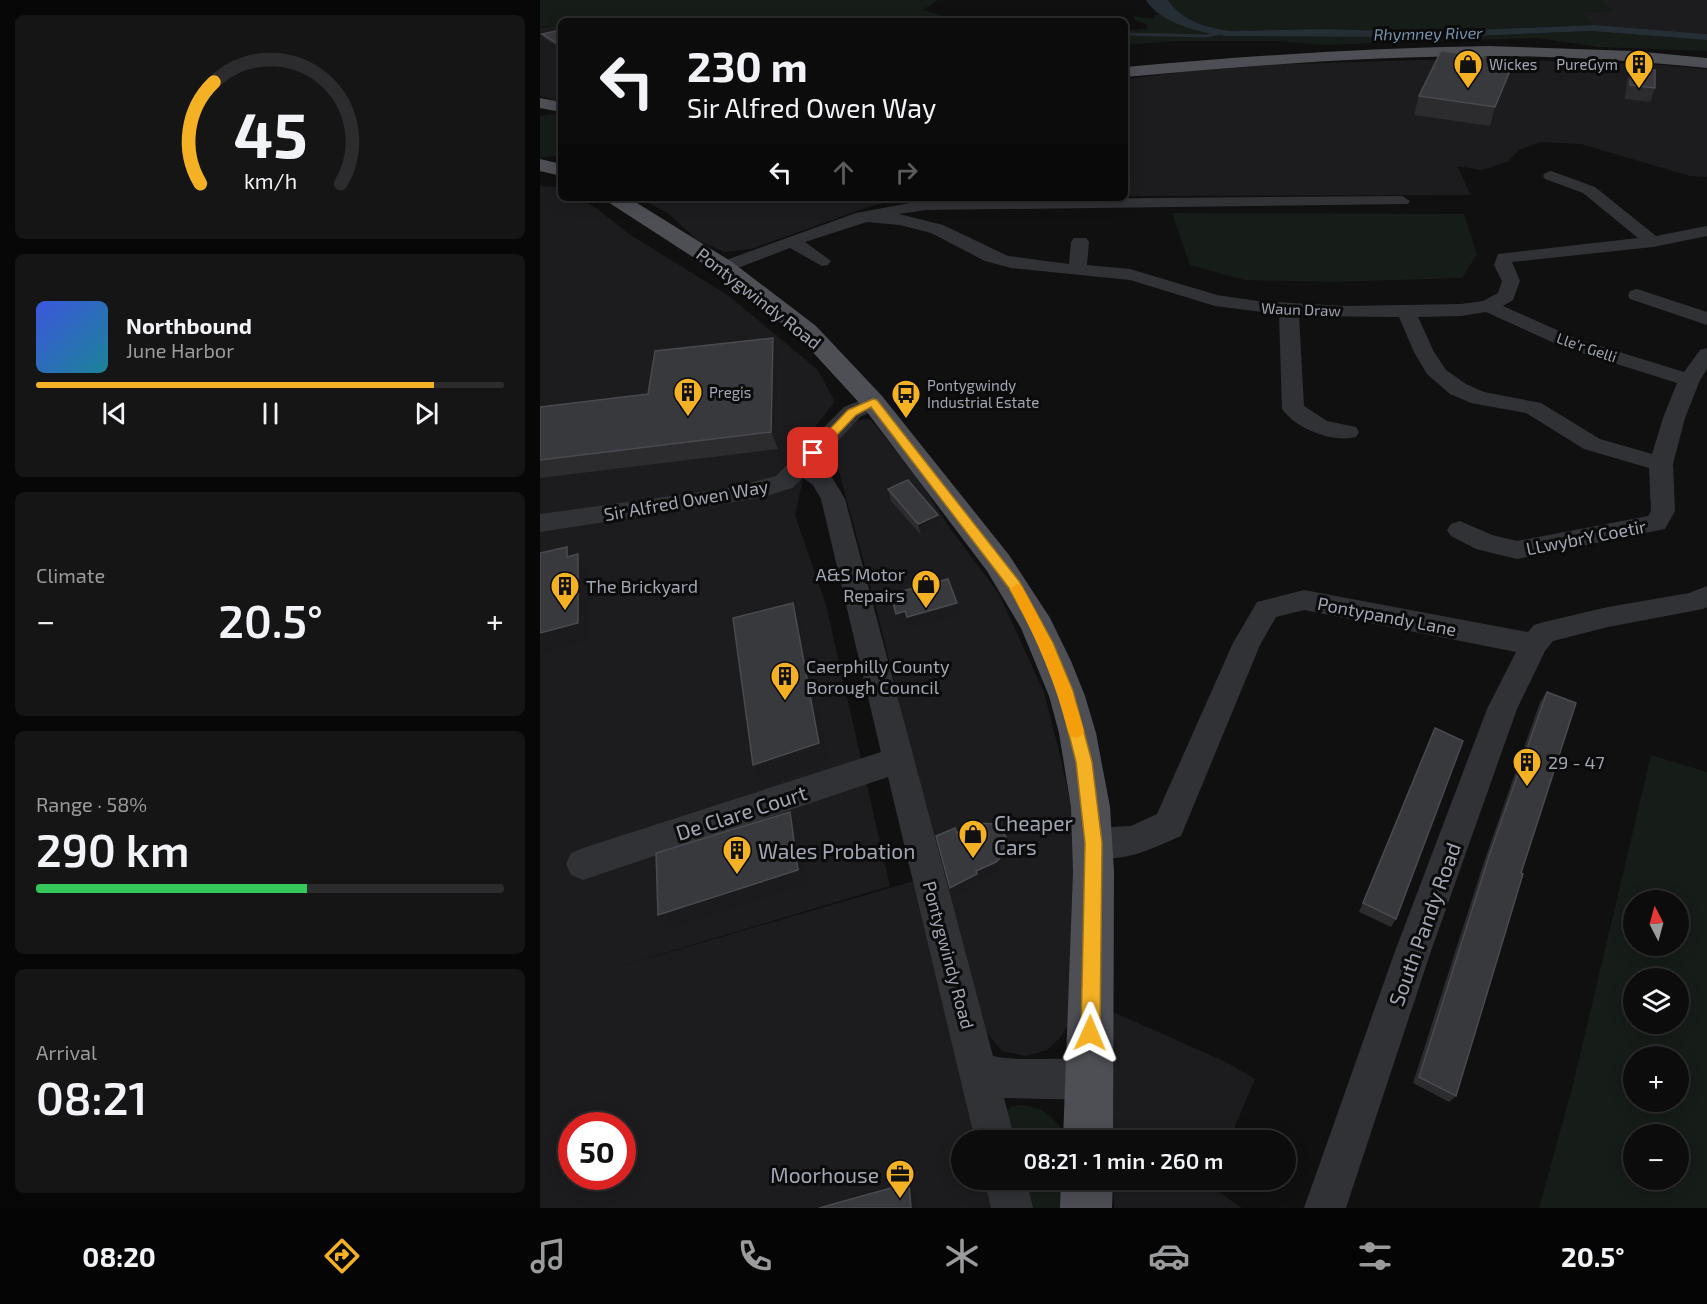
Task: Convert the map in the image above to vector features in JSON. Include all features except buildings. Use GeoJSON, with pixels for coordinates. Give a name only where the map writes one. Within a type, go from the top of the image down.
{"type":"FeatureCollection","features":[{"type":"Feature","properties":{"kind":"main road"},"geometry":{"type":"LineString","coordinates":[[1128,72],[1237,61],[1391,53],[1596,54],[1707,63]]}},
{"type":"Feature","properties":{"kind":"main road"},"geometry":{"type":"LineString","coordinates":[[540,103],[558,106]]}},
{"type":"Feature","properties":{"kind":"main road"},"geometry":{"type":"LineString","coordinates":[[540,111],[558,108]]}},
{"type":"Feature","properties":{"kind":"main road"},"geometry":{"type":"LineString","coordinates":[[540,164],[558,161]]}},
{"type":"Feature","properties":{"kind":"main road"},"geometry":{"type":"LineString","coordinates":[[540,164],[558,169]]}},
{"type":"Feature","properties":{"kind":"main road","name":"Pontygwindy Road"},"geometry":{"type":"LineString","coordinates":[[620,201],[724,267],[807,331],[873,402],[1014,585],[1046,643],[1066,691],[1084,762],[1093,843],[1088,1130]]}},
{"type":"Feature","properties":{"kind":"main road"},"geometry":{"type":"LineString","coordinates":[[1086,1208],[1087,1190]]}},
{"type":"Feature","properties":{"kind":"street"},"geometry":{"type":"LineString","coordinates":[[1551,176],[1589,190],[1653,242]]}},
{"type":"Feature","properties":{"kind":"street"},"geometry":{"type":"LineString","coordinates":[[724,267],[862,217],[892,209],[967,203],[1402,201]]}},
{"type":"Feature","properties":{"kind":"street","name":"Waun Draw"},"geometry":{"type":"LineString","coordinates":[[862,217],[890,218],[919,223],[938,229],[983,254],[1009,263],[1146,278],[1224,302],[1289,310],[1461,310],[1488,306]]}},
{"type":"Feature","properties":{"kind":"street"},"geometry":{"type":"LineString","coordinates":[[1488,306],[1506,296],[1511,281],[1503,265],[1504,258],[1653,242],[1707,231]]}},
{"type":"Feature","properties":{"kind":"street"},"geometry":{"type":"LineString","coordinates":[[792,242],[822,261]]}},
{"type":"Feature","properties":{"kind":"street"},"geometry":{"type":"LineString","coordinates":[[1078,271],[1080,242]]}},
{"type":"Feature","properties":{"kind":"street"},"geometry":{"type":"LineString","coordinates":[[1637,295],[1707,319]]}},
{"type":"Feature","properties":{"kind":"street","name":"Lle'r Gelli"},"geometry":{"type":"LineString","coordinates":[[1488,306],[1570,343],[1689,380]]}},
{"type":"Feature","properties":{"kind":"street"},"geometry":{"type":"LineString","coordinates":[[1289,310],[1293,409],[1320,427],[1347,432]]}},
{"type":"Feature","properties":{"kind":"street"},"geometry":{"type":"LineString","coordinates":[[1406,311],[1424,352],[1438,374],[1458,389],[1479,398],[1533,408],[1592,444],[1661,465]]}},
{"type":"Feature","properties":{"kind":"street","name":"LLwybrY Coetir"},"geometry":{"type":"LineString","coordinates":[[1460,530],[1485,543],[1517,550],[1656,523],[1663,511],[1661,465],[1674,418],[1689,380],[1707,354]]}},
{"type":"Feature","properties":{"kind":"street","name":"Sir Alfred Owen Way"},"geometry":{"type":"LineString","coordinates":[[540,523],[760,490],[784,482],[852,412],[873,402]]}},
{"type":"Feature","properties":{"kind":"street","name":"Pontygwindy Road"},"geometry":{"type":"LineString","coordinates":[[802,466],[822,480],[833,499],[993,1130]]}},
{"type":"Feature","properties":{"kind":"street"},"geometry":{"type":"LineString","coordinates":[[1534,644],[1544,633],[1608,617],[1693,602],[1707,596]]}},
{"type":"Feature","properties":{"kind":"street","name":"Pontypandy Lane"},"geometry":{"type":"LineString","coordinates":[[1093,843],[1133,841],[1169,825],[1247,643],[1267,609],[1304,600],[1534,644]]}},
{"type":"Feature","properties":{"kind":"street","name":"South Pandy Road"},"geometry":{"type":"LineString","coordinates":[[1325,1208],[1412,954],[1502,709],[1534,644]]}},
{"type":"Feature","properties":{"kind":"street","name":"De Clare Court"},"geometry":{"type":"LineString","coordinates":[[583,864],[898,760]]}},
{"type":"Feature","properties":{"kind":"street"},"geometry":{"type":"LineString","coordinates":[[979,1072],[1012,1080],[1089,1080]]}},
{"type":"Feature","properties":{"kind":"street"},"geometry":{"type":"LineString","coordinates":[[1008,1190],[1012,1208]]}},
{"type":"Feature","properties":{"kind":"shaded area"},"geometry":{"type":"Polygon","coordinates":[[[540,0],[938,0],[923,10],[947,18],[558,18],[558,25],[540,27],[540,0]]]}},
{"type":"Feature","properties":{"kind":"shaded area"},"geometry":{"type":"Polygon","coordinates":[[[1168,0],[1600,0],[1612,11],[1581,12],[1595,25],[1426,32],[1322,29],[1231,31],[1195,22],[1180,13],[1168,0]]]}},
{"type":"Feature","properties":{"kind":"shaded area"},"geometry":{"type":"Polygon","coordinates":[[[1600,0],[1707,0],[1707,34],[1595,25],[1580,12],[1611,11],[1600,0]]]}},
{"type":"Feature","properties":{"kind":"shaded area"},"geometry":{"type":"Polygon","coordinates":[[[1155,15],[1164,15],[1179,24],[1214,35],[1450,37],[1591,31],[1707,40],[1707,51],[1598,47],[1536,38],[1323,45],[1276,41],[1176,41],[1128,45],[1128,30],[1148,29],[1146,24],[1135,20],[1133,16],[1155,19],[1155,15]]]}},
{"type":"Feature","properties":{"kind":"shaded area"},"geometry":{"type":"Polygon","coordinates":[[[558,25],[558,101],[540,96],[540,28],[558,25]]]}},
{"type":"Feature","properties":{"kind":"shaded area"},"geometry":{"type":"Polygon","coordinates":[[[1416,60],[1523,60],[1707,69],[1707,177],[1690,176],[1581,144],[1540,142],[1519,150],[1507,162],[1482,170],[1457,166],[1471,195],[1128,196],[1128,79],[1230,66],[1416,60]]]}},
{"type":"Feature","properties":{"kind":"shaded area"},"geometry":{"type":"Polygon","coordinates":[[[558,113],[558,155],[540,158],[540,116],[558,113]]]}},
{"type":"Feature","properties":{"kind":"shaded area"},"geometry":{"type":"Polygon","coordinates":[[[540,186],[558,187],[558,201],[583,201],[596,208],[629,234],[729,296],[818,370],[835,402],[806,438],[806,466],[795,515],[826,605],[890,886],[601,972],[917,880],[977,1130],[951,1130],[951,1190],[991,1190],[995,1208],[540,1208],[540,186]]]}},
{"type":"Feature","properties":{"kind":"shaded area"},"geometry":{"type":"Polygon","coordinates":[[[645,201],[895,201],[874,205],[751,249],[724,252],[697,240],[669,214],[645,201]]]}},
{"type":"Feature","properties":{"kind":"shaded area"},"geometry":{"type":"Polygon","coordinates":[[[1172,213],[1464,214],[1477,254],[1462,278],[1332,282],[1244,280],[1190,265],[1172,213]]]}},
{"type":"Feature","properties":{"kind":"shaded area"},"geometry":{"type":"Polygon","coordinates":[[[870,419],[916,476],[950,528],[999,594],[1044,692],[1061,759],[1071,804],[1075,854],[1069,1023],[1061,1037],[1047,1050],[1026,1056],[1002,1051],[987,1033],[966,976],[876,607],[832,446],[849,425],[858,420],[870,419]]]}},
{"type":"Feature","properties":{"kind":"shaded area"},"geometry":{"type":"Polygon","coordinates":[[[1651,755],[1707,772],[1707,1208],[1539,1208],[1573,1085],[1651,755]]]}},
{"type":"Feature","properties":{"kind":"shaded area"},"geometry":{"type":"Polygon","coordinates":[[[1113,1012],[1226,1062],[1255,1079],[1233,1130],[1112,1130],[1113,1012]]]}},
{"type":"Feature","properties":{"kind":"shaded area"},"geometry":{"type":"Polygon","coordinates":[[[1022,1105],[1044,1112],[1055,1120],[1061,1130],[1005,1130],[1006,1112],[1013,1106],[1022,1105]]]}},
{"type":"Feature","properties":{"kind":"shaded area"},"geometry":{"type":"Polygon","coordinates":[[[1017,1190],[1066,1190],[1066,1208],[1022,1208],[1017,1190]]]}},
{"type":"Feature","properties":{"kind":"shaded area"},"geometry":{"type":"Polygon","coordinates":[[[1113,1190],[1216,1190],[1242,1208],[1114,1208],[1113,1190]]]}},
{"type":"Feature","properties":{"kind":"water","name":"Rhymney River"},"geometry":{"type":"Polygon","coordinates":[[[1146,0],[1168,0],[1180,13],[1196,22],[1231,31],[1322,29],[1426,32],[1595,25],[1707,34],[1707,40],[1591,31],[1450,37],[1226,36],[1182,26],[1160,15],[1146,0]]]}},
{"type":"Feature","properties":{"kind":"waterway"},"geometry":{"type":"LineString","coordinates":[[1128,34],[1206,36],[1221,33]]}},
{"type":"Feature","properties":{"kind":"slow traffic"},"geometry":{"type":"LineString","coordinates":[[1017,589],[1046,643],[1066,691],[1076,731]]}},
{"type":"Feature","properties":{"kind":"place","name":"Wickes"},"geometry":{"type":"Point","coordinates":[1468,90]}},
{"type":"Feature","properties":{"kind":"place","name":"PureGym"},"geometry":{"type":"Point","coordinates":[1639,90]}},
{"type":"Feature","properties":{"kind":"place","name":"Pregis"},"geometry":{"type":"Point","coordinates":[688,418]}},
{"type":"Feature","properties":{"kind":"place","name":"Pontygwindy Industrial Estate"},"geometry":{"type":"Point","coordinates":[906,420]}},
{"type":"Feature","properties":{"kind":"place","name":"A&S Motor Repairs"},"geometry":{"type":"Point","coordinates":[926,610]}},
{"type":"Feature","properties":{"kind":"place","name":"The Brickyard"},"geometry":{"type":"Point","coordinates":[565,612]}},
{"type":"Feature","properties":{"kind":"place","name":"Caerphilly County Borough Council"},"geometry":{"type":"Point","coordinates":[785,702]}},
{"type":"Feature","properties":{"kind":"place","name":"29 - 47"},"geometry":{"type":"Point","coordinates":[1527,788]}},
{"type":"Feature","properties":{"kind":"place","name":"Cheaper Cars"},"geometry":{"type":"Point","coordinates":[973,860]}},
{"type":"Feature","properties":{"kind":"place","name":"Wales Probation"},"geometry":{"type":"Point","coordinates":[737,876]}},
{"type":"Feature","properties":{"kind":"place","name":"Moorhouse"},"geometry":{"type":"Point","coordinates":[900,1200]}},
{"type":"Feature","properties":{"kind":"route"},"geometry":{"type":"LineString","coordinates":[[813,453],[852,412],[873,402],[1014,585],[1046,643],[1066,691],[1084,762],[1091,823],[1093,843],[1090,1033]]}}]}
